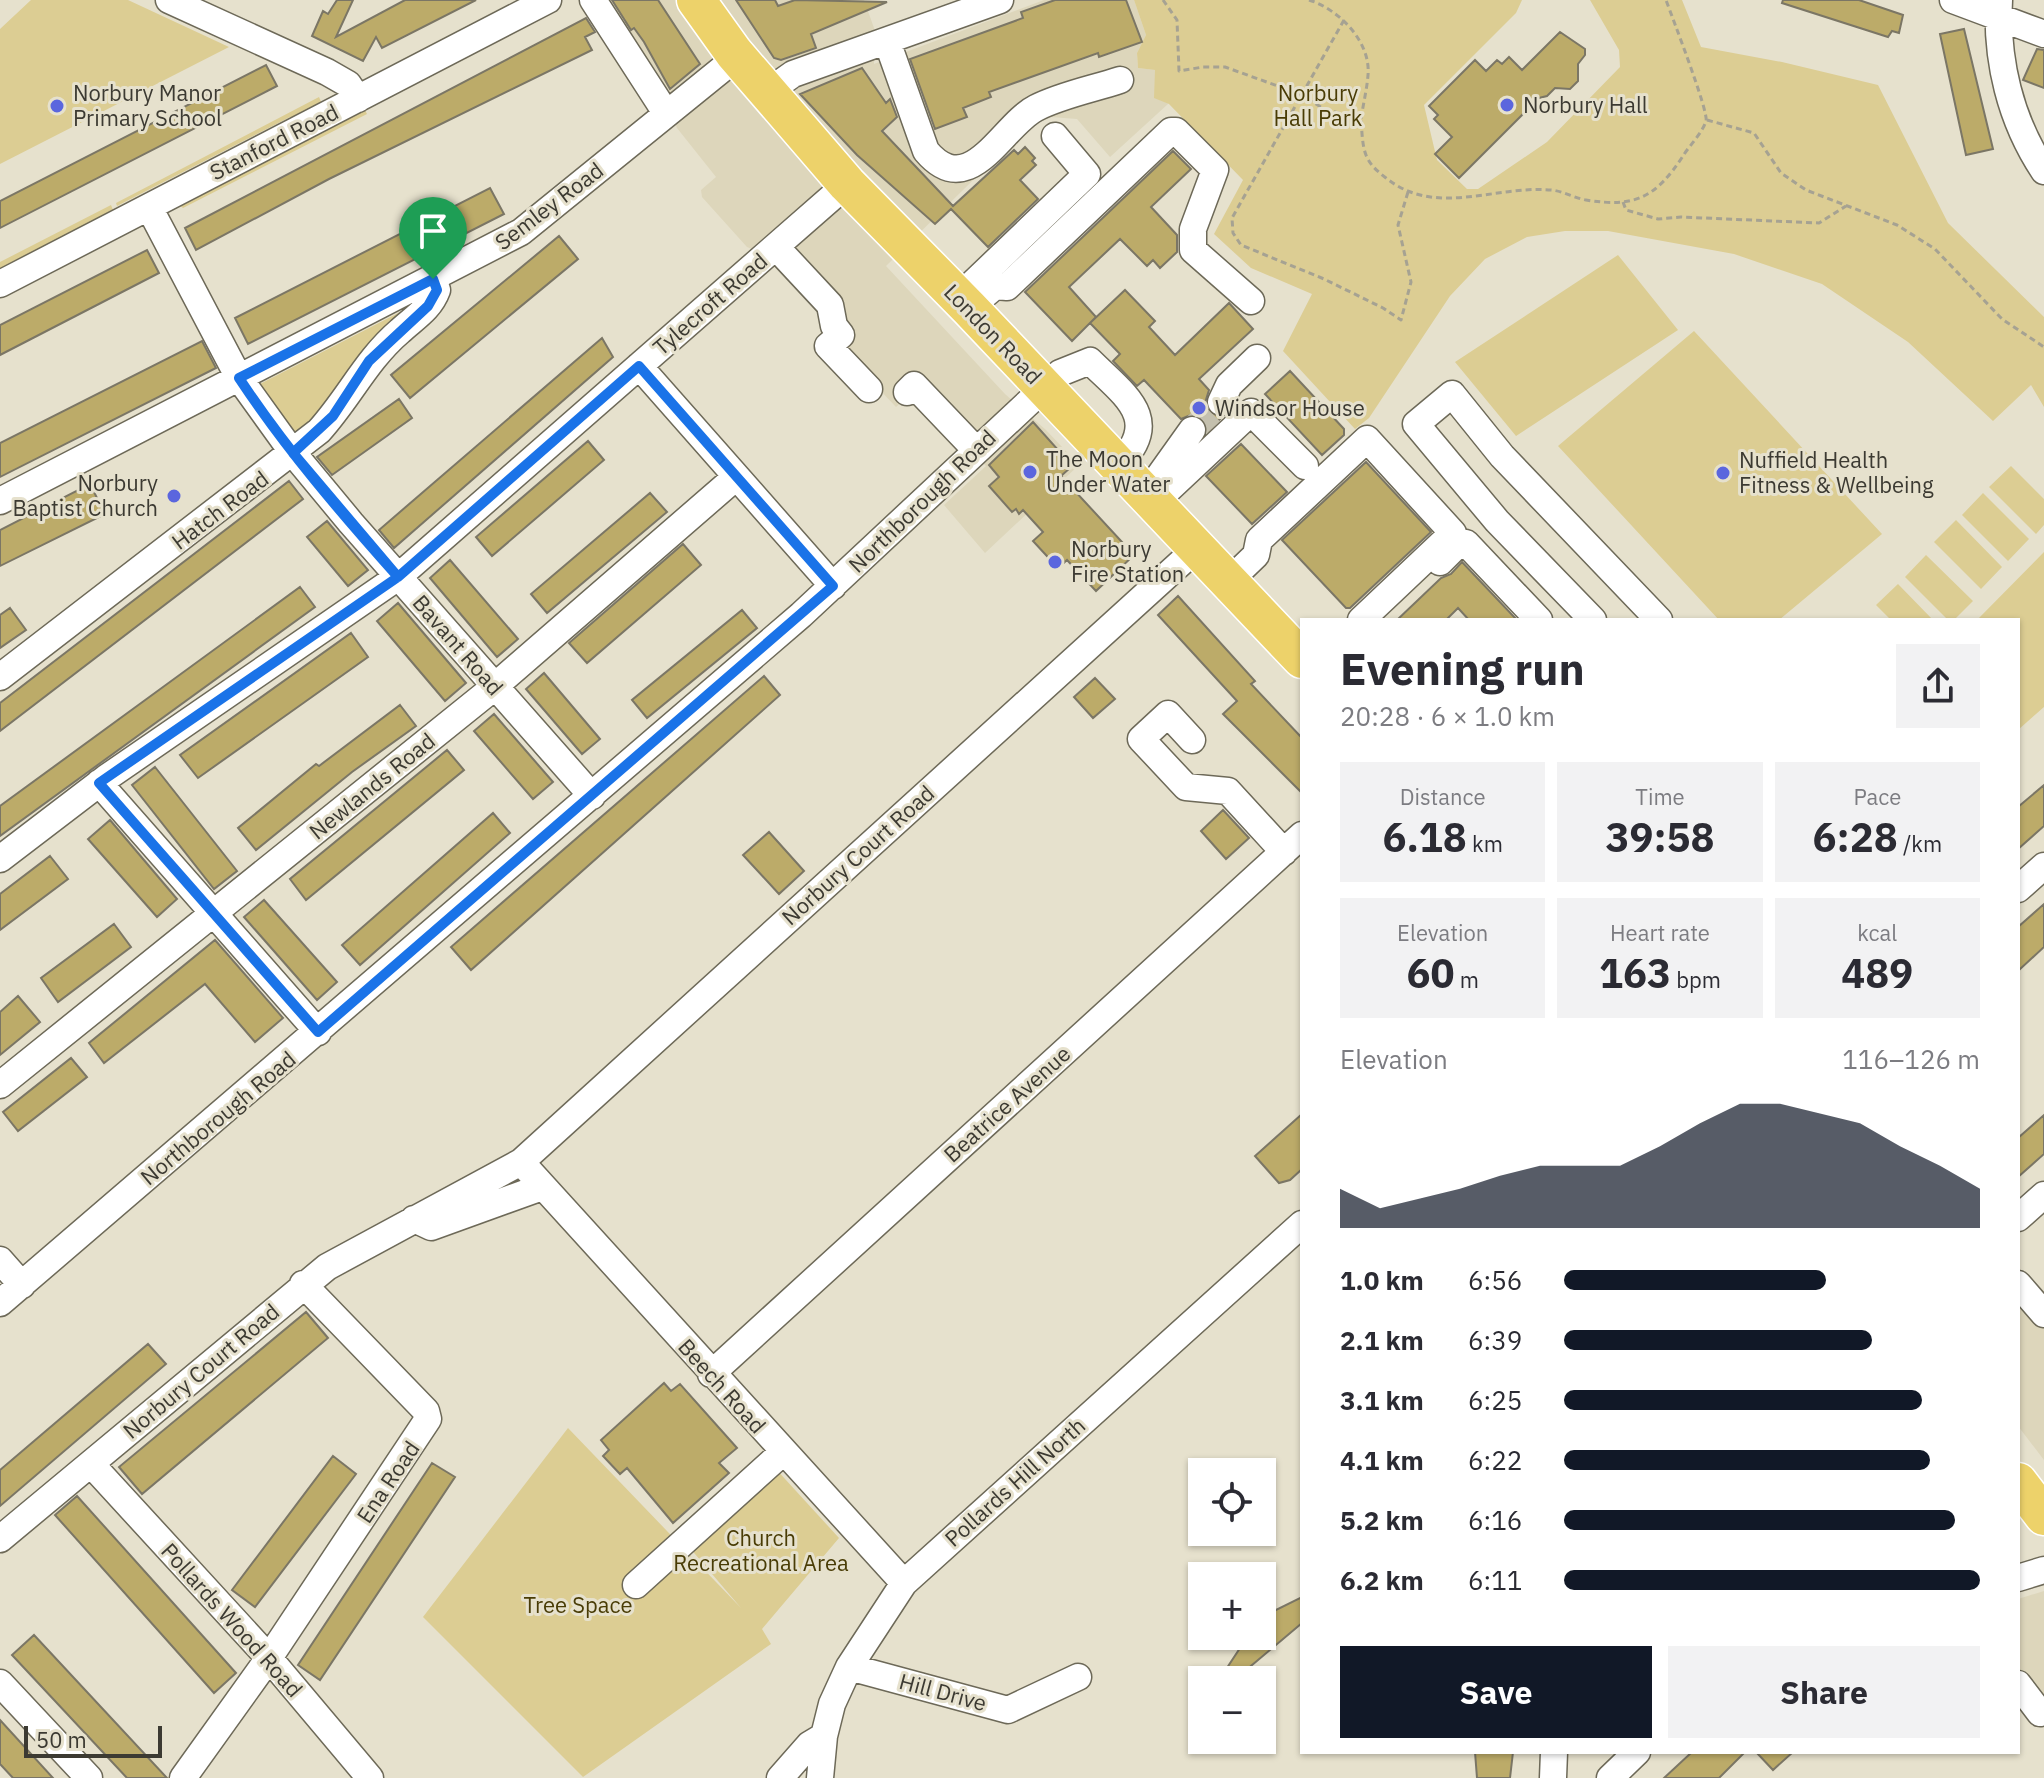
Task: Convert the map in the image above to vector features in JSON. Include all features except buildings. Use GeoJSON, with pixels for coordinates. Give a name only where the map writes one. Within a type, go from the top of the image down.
{"type":"FeatureCollection","features":[{"type":"Feature","properties":{"kind":"highway","name":"London Road"},"geometry":{"type":"LineString","coordinates":[[696,0],[766,93],[847,184],[964,302],[1300,657]]}},
{"type":"Feature","properties":{"kind":"highway"},"geometry":{"type":"LineString","coordinates":[[2020,1485],[2043,1514]]}},
{"type":"Feature","properties":{"kind":"street"},"geometry":{"type":"LineString","coordinates":[[169,0],[327,72],[348,84],[358,99]]}},
{"type":"Feature","properties":{"kind":"street","name":"Stanford Road"},"geometry":{"type":"LineString","coordinates":[[0,284],[358,99],[511,8],[548,0]]}},
{"type":"Feature","properties":{"kind":"street"},"geometry":{"type":"LineString","coordinates":[[593,0],[666,113]]}},
{"type":"Feature","properties":{"kind":"street"},"geometry":{"type":"LineString","coordinates":[[766,93],[793,74],[1000,0]]}},
{"type":"Feature","properties":{"kind":"street"},"geometry":{"type":"LineString","coordinates":[[1953,0],[1999,8],[2044,34]]}},
{"type":"Feature","properties":{"kind":"street"},"geometry":{"type":"LineString","coordinates":[[1999,8],[2000,47],[2010,101],[2025,138],[2044,171]]}},
{"type":"Feature","properties":{"kind":"street"},"geometry":{"type":"LineString","coordinates":[[887,41],[926,151],[940,164],[949,167],[958,168],[980,162],[1034,109],[1120,80]]}},
{"type":"Feature","properties":{"kind":"street","name":"Semley Road"},"geometry":{"type":"LineString","coordinates":[[0,501],[521,232],[737,57]]}},
{"type":"Feature","properties":{"kind":"street"},"geometry":{"type":"LineString","coordinates":[[964,302],[995,286],[1007,287],[1171,131],[1176,131],[1215,170],[1193,229],[1193,250],[1251,301]]}},
{"type":"Feature","properties":{"kind":"street"},"geometry":{"type":"LineString","coordinates":[[964,302],[1087,174],[1055,136]]}},
{"type":"Feature","properties":{"kind":"street","name":"Tylecroft Road"},"geometry":{"type":"LineString","coordinates":[[0,859],[99,783],[398,577],[847,184]]}},
{"type":"Feature","properties":{"kind":"street","name":"Bavant Road"},"geometry":{"type":"LineString","coordinates":[[149,207],[239,378],[293,453],[592,796]]}},
{"type":"Feature","properties":{"kind":"street"},"geometry":{"type":"LineString","coordinates":[[776,247],[830,305],[834,326],[841,335],[828,346],[869,389]]}},
{"type":"Feature","properties":{"kind":"street","name":"Hatch Road"},"geometry":{"type":"LineString","coordinates":[[0,677],[293,453],[333,416],[375,354],[428,306],[437,290],[433,279]]}},
{"type":"Feature","properties":{"kind":"street"},"geometry":{"type":"LineString","coordinates":[[1221,402],[1229,385],[1257,358]]}},
{"type":"Feature","properties":{"kind":"street","name":"Northborough Road"},"geometry":{"type":"LineString","coordinates":[[0,1303],[833,586],[1060,373],[1090,361],[1135,407],[1140,430],[1137,442],[1118,465]]}},
{"type":"Feature","properties":{"kind":"street"},"geometry":{"type":"LineString","coordinates":[[639,366],[833,586]]}},
{"type":"Feature","properties":{"kind":"street"},"geometry":{"type":"LineString","coordinates":[[907,392],[914,385],[976,450]]}},
{"type":"Feature","properties":{"kind":"street"},"geometry":{"type":"LineString","coordinates":[[1591,618],[1497,521],[1416,424],[1452,394],[1502,456],[1657,618]]}},
{"type":"Feature","properties":{"kind":"street"},"geometry":{"type":"LineString","coordinates":[[1151,498],[1251,412],[1305,466]]}},
{"type":"Feature","properties":{"kind":"street"},"geometry":{"type":"LineString","coordinates":[[1151,498],[1192,430]]}},
{"type":"Feature","properties":{"kind":"street"},"geometry":{"type":"LineString","coordinates":[[1229,581],[1256,555],[1259,540],[1268,530],[1367,439],[1453,533],[1363,618]]}},
{"type":"Feature","properties":{"kind":"street","name":"Newlands Road"},"geometry":{"type":"LineString","coordinates":[[0,1085],[495,687],[736,477]]}},
{"type":"Feature","properties":{"kind":"street"},"geometry":{"type":"LineString","coordinates":[[1382,618],[1460,542],[1466,543],[1537,618]]}},
{"type":"Feature","properties":{"kind":"street","name":"Norbury Court Road"},"geometry":{"type":"LineString","coordinates":[[0,1539],[303,1284],[327,1267],[521,1162],[1196,549]]}},
{"type":"Feature","properties":{"kind":"street"},"geometry":{"type":"LineString","coordinates":[[1176,776],[1196,746],[1168,714],[1141,739],[1186,787],[1228,791],[1293,843]]}},
{"type":"Feature","properties":{"kind":"street"},"geometry":{"type":"LineString","coordinates":[[99,783],[318,1032]]}},
{"type":"Feature","properties":{"kind":"street","name":"Beatrice Avenue"},"geometry":{"type":"LineString","coordinates":[[711,1374],[1293,843]]}},
{"type":"Feature","properties":{"kind":"street"},"geometry":{"type":"LineString","coordinates":[[2020,887],[2044,866]]}},
{"type":"Feature","properties":{"kind":"street"},"geometry":{"type":"LineString","coordinates":[[414,1219],[431,1227],[542,1187],[521,1162]]}},
{"type":"Feature","properties":{"kind":"street","name":"Beech Road"},"geometry":{"type":"LineString","coordinates":[[542,1187],[904,1583]]}},
{"type":"Feature","properties":{"kind":"street"},"geometry":{"type":"LineString","coordinates":[[2020,1216],[2044,1195]]}},
{"type":"Feature","properties":{"kind":"street","name":"Pollards Hill North"},"geometry":{"type":"LineString","coordinates":[[820,1778],[824,1736],[832,1704],[849,1667],[904,1583],[1300,1226]]}},
{"type":"Feature","properties":{"kind":"street"},"geometry":{"type":"LineString","coordinates":[[0,1260],[22,1285]]}},
{"type":"Feature","properties":{"kind":"street","name":"Ena Road"},"geometry":{"type":"LineString","coordinates":[[269,1658],[428,1419],[426,1411],[303,1284]]}},
{"type":"Feature","properties":{"kind":"street"},"geometry":{"type":"LineString","coordinates":[[2020,1286],[2044,1314]]}},
{"type":"Feature","properties":{"kind":"street"},"geometry":{"type":"LineString","coordinates":[[636,1585],[783,1452]]}},
{"type":"Feature","properties":{"kind":"street","name":"Pollards Wood Road"},"geometry":{"type":"LineString","coordinates":[[91,1464],[269,1658],[370,1778]]}},
{"type":"Feature","properties":{"kind":"street"},"geometry":{"type":"LineString","coordinates":[[2020,1577],[2044,1570]]}},
{"type":"Feature","properties":{"kind":"street"},"geometry":{"type":"LineString","coordinates":[[183,1778],[269,1658]]}},
{"type":"Feature","properties":{"kind":"street","name":"Hill Drive"},"geometry":{"type":"LineString","coordinates":[[849,1667],[1008,1710],[1078,1677]]}},
{"type":"Feature","properties":{"kind":"street"},"geometry":{"type":"LineString","coordinates":[[0,1683],[89,1778]]}},
{"type":"Feature","properties":{"kind":"street"},"geometry":{"type":"LineString","coordinates":[[2020,1687],[2040,1713]]}},
{"type":"Feature","properties":{"kind":"street"},"geometry":{"type":"LineString","coordinates":[[780,1778],[809,1745],[824,1736]]}},
{"type":"Feature","properties":{"kind":"street"},"geometry":{"type":"LineString","coordinates":[[1553,1778],[1554,1754]]}},
{"type":"Feature","properties":{"kind":"street"},"geometry":{"type":"LineString","coordinates":[[1610,1778],[1635,1754]]}},
{"type":"Feature","properties":{"kind":"path"},"geometry":{"type":"LineString","coordinates":[[1163,0],[1177,20],[1179,71],[1225,67],[1300,94],[1324,109],[1361,119]]}},
{"type":"Feature","properties":{"kind":"path"},"geometry":{"type":"LineString","coordinates":[[1309,0],[1329,6],[1344,20],[1362,47],[1369,72],[1361,119],[1365,153],[1373,168],[1408,192],[1426,197],[1472,198],[1551,190],[1586,200],[1623,202],[1651,194],[1667,180],[1707,120],[1705,101],[1692,76],[1666,0]]}},
{"type":"Feature","properties":{"kind":"path"},"geometry":{"type":"LineString","coordinates":[[1344,20],[1232,218],[1233,233],[1241,245],[1324,279],[1401,320],[1411,282],[1398,225],[1408,192]]}},
{"type":"Feature","properties":{"kind":"path"},"geometry":{"type":"LineString","coordinates":[[1707,120],[1754,133],[1781,173],[1806,190],[1897,225],[1935,249],[2002,319],[2044,347]]}},
{"type":"Feature","properties":{"kind":"path"},"geometry":{"type":"LineString","coordinates":[[1623,202],[1626,210],[1658,219],[1786,223],[1819,223],[1846,206]]}},
{"type":"Feature","properties":{"kind":"shaded area"},"geometry":{"type":"Polygon","coordinates":[[[603,0],[864,0],[874,28],[874,64],[1044,0],[1134,0],[1146,35],[1137,53],[1138,68],[1155,70],[1168,104],[1110,157],[1077,119],[1038,116],[886,266],[1005,394],[1046,430],[1079,465],[985,553],[944,505],[986,466],[914,391],[896,407],[840,348],[788,264],[747,247],[702,197],[701,190],[716,177],[677,128],[664,94],[603,0]]]}},
{"type":"Feature","properties":{"kind":"shaded area"},"geometry":{"type":"Polygon","coordinates":[[[2020,1278],[2044,1306],[2044,1460],[2020,1429],[2020,1278]]]}},
{"type":"Feature","properties":{"kind":"shaded area"},"geometry":{"type":"Polygon","coordinates":[[[2044,1591],[2044,1728],[2020,1696],[2020,1598],[2044,1591]]]}},
{"type":"Feature","properties":{"kind":"green space","name":"Norbury Manor Primary School"},"geometry":{"type":"Polygon","coordinates":[[[31,0],[128,0],[229,47],[0,164],[0,29],[31,0]]]}},
{"type":"Feature","properties":{"kind":"green space","name":"Norbury Hall Park"},"geometry":{"type":"Polygon","coordinates":[[[1134,0],[1522,0],[1516,13],[1424,105],[1437,160],[1467,189],[1478,189],[1547,142],[1620,67],[1619,50],[1590,0],[1682,0],[1701,47],[1878,85],[1948,223],[2044,317],[2044,407],[2031,385],[1993,421],[1908,342],[1822,284],[1734,254],[1608,231],[1565,231],[1527,237],[1485,259],[1450,296],[1369,418],[1355,429],[1283,351],[1312,294],[1251,268],[1214,234],[1243,180],[1169,104],[1154,98],[1155,70],[1138,68],[1137,53],[1146,35],[1134,0]]]}},
{"type":"Feature","properties":{"kind":"green space"},"geometry":{"type":"Polygon","coordinates":[[[319,97],[322,104],[295,118],[290,117],[117,206],[116,203],[319,97]]]}},
{"type":"Feature","properties":{"kind":"green space"},"geometry":{"type":"Polygon","coordinates":[[[364,108],[367,114],[183,208],[178,204],[364,108]]]}},
{"type":"Feature","properties":{"kind":"green space"},"geometry":{"type":"Polygon","coordinates":[[[111,205],[113,210],[0,270],[0,262],[111,205]]]}},
{"type":"Feature","properties":{"kind":"green space"},"geometry":{"type":"Polygon","coordinates":[[[1618,255],[1678,330],[1516,436],[1455,362],[1618,255]]]}},
{"type":"Feature","properties":{"kind":"green space"},"geometry":{"type":"Polygon","coordinates":[[[406,309],[406,312],[297,437],[258,385],[406,309]]]}},
{"type":"Feature","properties":{"kind":"green space"},"geometry":{"type":"Polygon","coordinates":[[[1694,331],[1882,534],[1781,618],[1717,618],[1558,446],[1694,331]]]}},
{"type":"Feature","properties":{"kind":"green space"},"geometry":{"type":"Polygon","coordinates":[[[2011,466],[2044,499],[2044,525],[2036,534],[1989,487],[2011,466]]]}},
{"type":"Feature","properties":{"kind":"green space"},"geometry":{"type":"Polygon","coordinates":[[[1983,493],[2029,539],[2008,561],[1962,515],[1983,493]]]}},
{"type":"Feature","properties":{"kind":"green space"},"geometry":{"type":"Polygon","coordinates":[[[1956,520],[2002,567],[1981,589],[1934,542],[1956,520]]]}},
{"type":"Feature","properties":{"kind":"green space"},"geometry":{"type":"Polygon","coordinates":[[[2044,552],[2044,707],[2020,728],[2020,618],[1979,618],[2044,552]]]}},
{"type":"Feature","properties":{"kind":"green space"},"geometry":{"type":"Polygon","coordinates":[[[1926,555],[1973,601],[1956,618],[1946,618],[1905,577],[1926,555]]]}},
{"type":"Feature","properties":{"kind":"green space"},"geometry":{"type":"Polygon","coordinates":[[[1898,584],[1931,618],[1889,618],[1876,605],[1898,584]]]}},
{"type":"Feature","properties":{"kind":"green space","name":"Tree Space"},"geometry":{"type":"Polygon","coordinates":[[[568,1428],[741,1608],[689,1547],[775,1468],[839,1538],[762,1629],[771,1644],[583,1777],[423,1617],[568,1428]]]}},
{"type":"Feature","properties":{"kind":"tunnel"},"geometry":{"type":"LineString","coordinates":[[1192,430],[1221,402]]}},
{"type":"Feature","properties":{"kind":"place","name":"Norbury Hall"},"geometry":{"type":"Point","coordinates":[1507,105]}},
{"type":"Feature","properties":{"kind":"place","name":"Norbury Manor Primary School"},"geometry":{"type":"Point","coordinates":[57,106]}},
{"type":"Feature","properties":{"kind":"place","name":"Windsor House"},"geometry":{"type":"Point","coordinates":[1199,408]}},
{"type":"Feature","properties":{"kind":"place","name":"The Moon Under Water"},"geometry":{"type":"Point","coordinates":[1030,472]}},
{"type":"Feature","properties":{"kind":"place","name":"Nuffield Health Fitness & Wellbeing"},"geometry":{"type":"Point","coordinates":[1723,473]}},
{"type":"Feature","properties":{"kind":"place","name":"Norbury Baptist Church"},"geometry":{"type":"Point","coordinates":[174,496]}},
{"type":"Feature","properties":{"kind":"place","name":"Norbury Fire Station"},"geometry":{"type":"Point","coordinates":[1055,562]}},
{"type":"Feature","properties":{"kind":"route"},"geometry":{"type":"LineString","coordinates":[[433,279],[239,378],[293,453],[324,492],[398,577],[639,366],[833,586],[318,1032],[99,783],[398,577],[293,453],[333,416],[375,354],[433,300],[437,290],[433,279]]}},
{"type":"Feature","properties":{"kind":"park label","name":"Church Recreational Area"},"geometry":{"type":"Point","coordinates":[761,1550]}}]}
